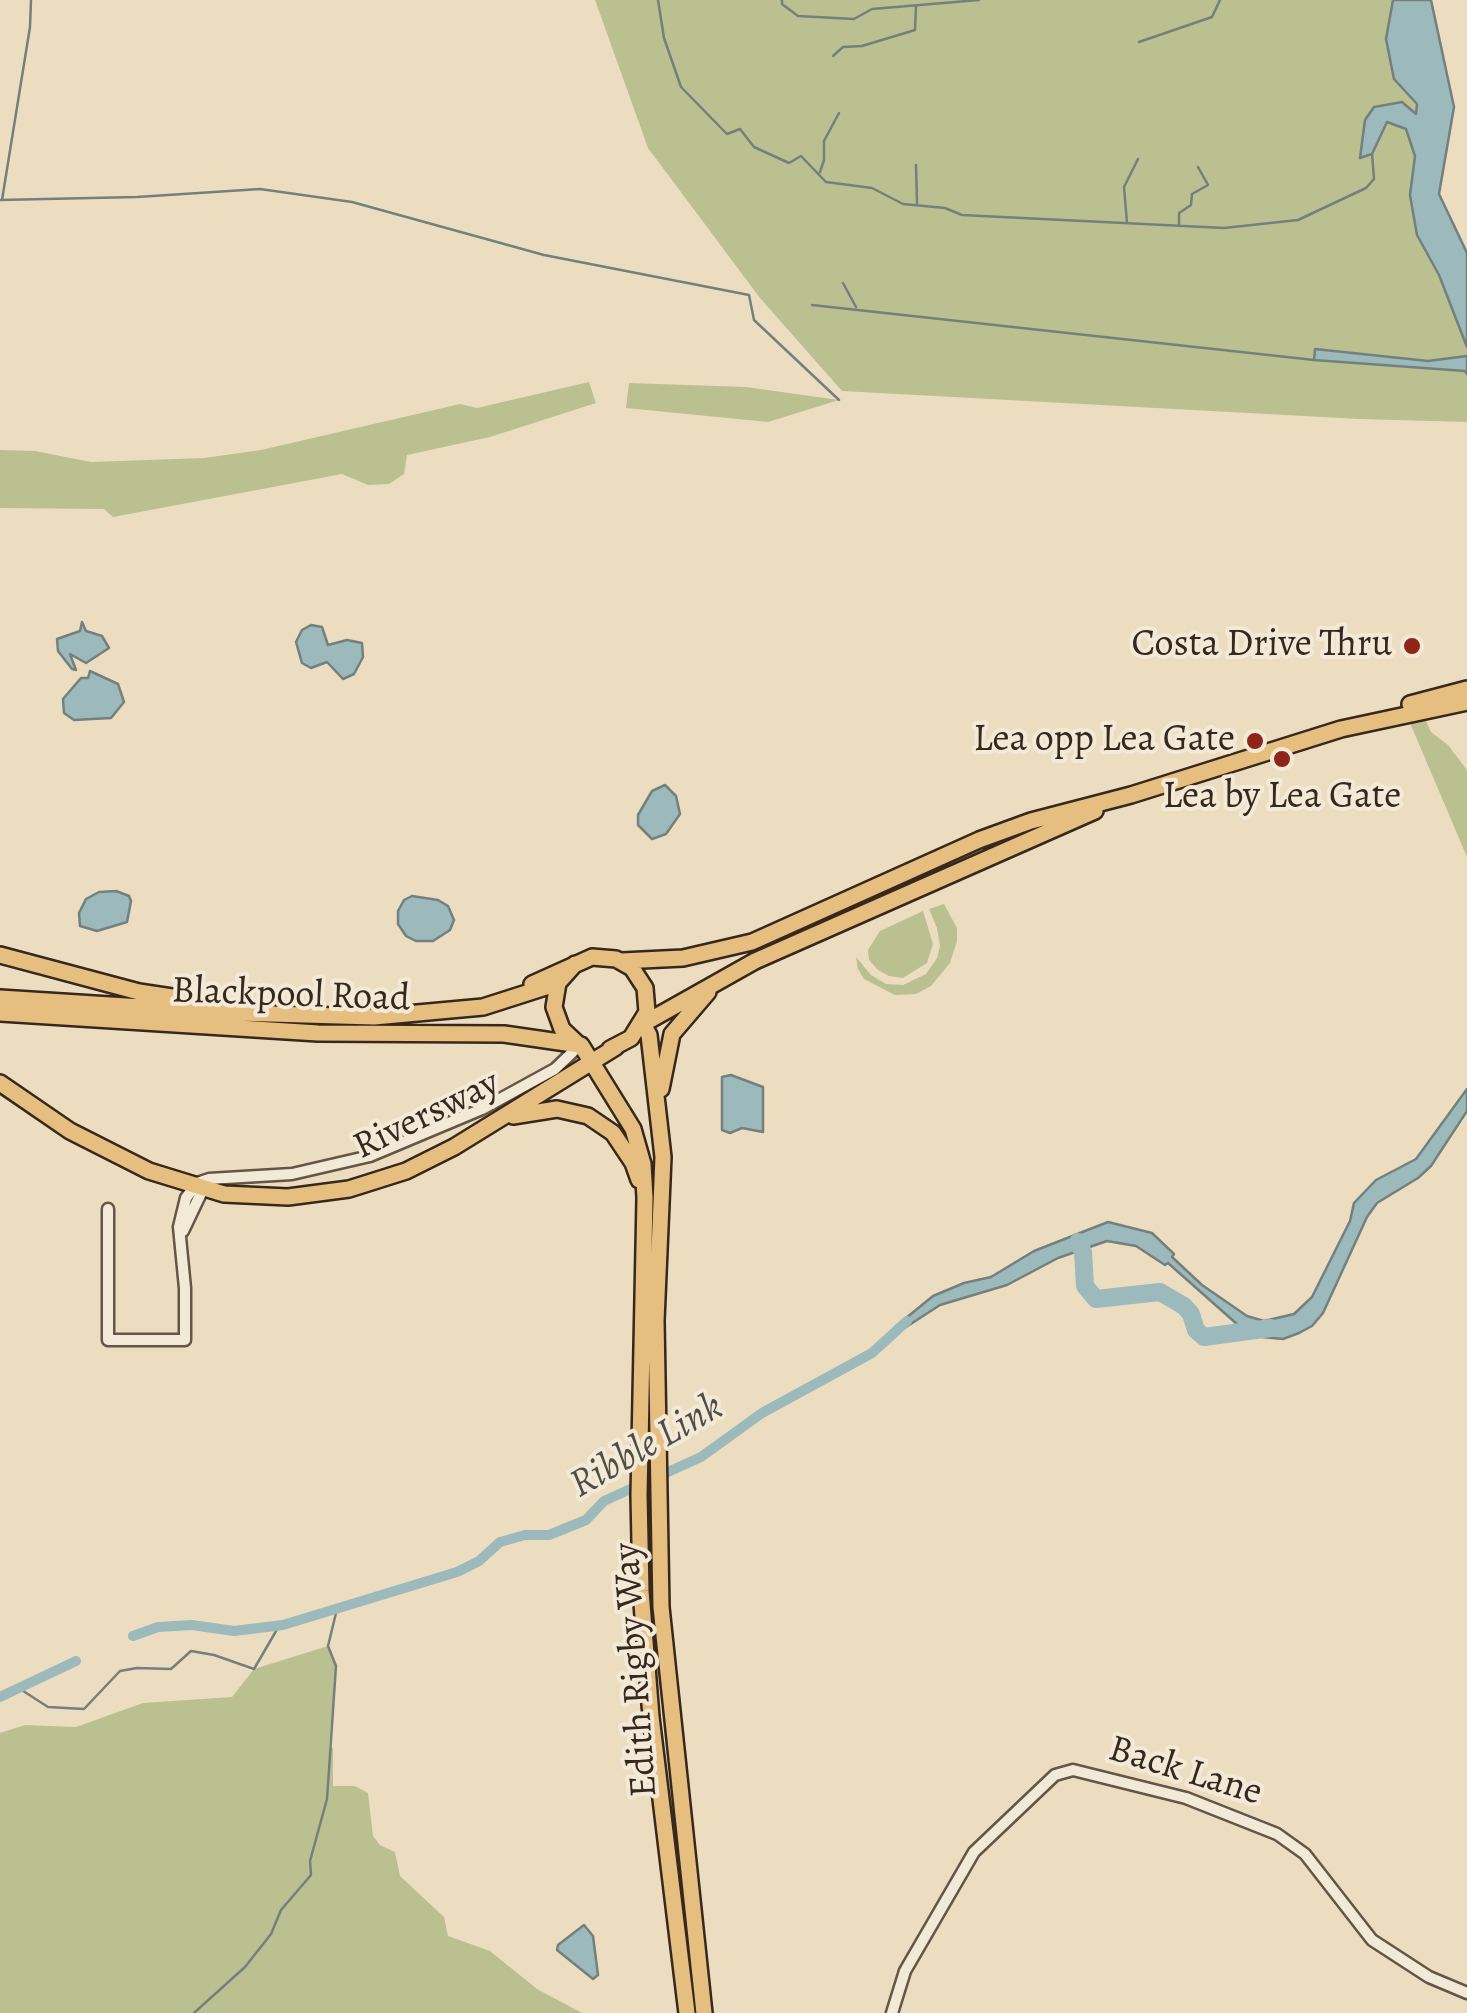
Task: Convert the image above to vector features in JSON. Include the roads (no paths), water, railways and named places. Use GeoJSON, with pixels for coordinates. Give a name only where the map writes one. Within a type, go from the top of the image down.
{"type":"FeatureCollection","features":[{"type":"Feature","properties":{"kind":"highway"},"geometry":{"type":"LineString","coordinates":[[450,1012],[494,999],[598,956],[622,961],[683,958],[752,942],[1031,820],[1131,794],[1341,729],[1399,707],[1467,689]]}},
{"type":"Feature","properties":{"kind":"highway"},"geometry":{"type":"LineString","coordinates":[[1341,729],[1467,702]]}},
{"type":"Feature","properties":{"kind":"highway"},"geometry":{"type":"LineString","coordinates":[[575,964],[558,984],[556,1018],[566,1034],[580,1045],[598,1050],[616,1047],[632,1038],[643,1024],[721,978],[1131,794]]}},
{"type":"Feature","properties":{"kind":"highway"},"geometry":{"type":"LineString","coordinates":[[0,955],[139,992],[217,1004],[236,1014]]}},
{"type":"Feature","properties":{"kind":"highway"},"geometry":{"type":"LineString","coordinates":[[622,961],[636,972],[645,988],[648,1006],[643,1024]]}},
{"type":"Feature","properties":{"kind":"highway"},"geometry":{"type":"LineString","coordinates":[[660,1116],[663,1068],[672,1034],[689,1010],[721,978]]}},
{"type":"Feature","properties":{"kind":"highway","name":"Blackpool Road"},"geometry":{"type":"LineString","coordinates":[[0,998],[236,1014],[374,1017],[450,1012],[510,1001],[558,984]]}},
{"type":"Feature","properties":{"kind":"highway","name":"Blackpool Road"},"geometry":{"type":"LineString","coordinates":[[0,1013],[318,1033],[504,1034],[580,1045]]}},
{"type":"Feature","properties":{"kind":"highway","name":"Edith Rigby Way"},"geometry":{"type":"LineString","coordinates":[[643,1024],[649,1036],[660,1116],[662,1224],[648,1323],[641,1592],[651,1717],[687,2013]]}},
{"type":"Feature","properties":{"kind":"highway","name":"Edith Rigby Way"},"geometry":{"type":"LineString","coordinates":[[580,1045],[640,1142],[646,1198],[660,1607],[704,2013]]}},
{"type":"Feature","properties":{"kind":"highway","name":"Riversway"},"geometry":{"type":"LineString","coordinates":[[0,1083],[88,1141],[149,1171],[234,1196],[264,1198],[349,1189],[406,1171],[616,1047]]}},
{"type":"Feature","properties":{"kind":"highway"},"geometry":{"type":"LineString","coordinates":[[494,1122],[557,1109],[588,1116],[613,1133],[623,1146],[646,1198]]}},
{"type":"Feature","properties":{"kind":"street"},"geometry":{"type":"LineString","coordinates":[[553,1040],[562,1064]]}},
{"type":"Feature","properties":{"kind":"street","name":"Riversway"},"geometry":{"type":"LineString","coordinates":[[198,1187],[204,1179],[292,1174],[370,1156],[467,1116],[562,1064],[580,1045]]}},
{"type":"Feature","properties":{"kind":"street"},"geometry":{"type":"LineString","coordinates":[[108,1208],[108,1340],[186,1340],[182,1213],[198,1187]]}},
{"type":"Feature","properties":{"kind":"street","name":"Back Lane"},"geometry":{"type":"LineString","coordinates":[[892,2013],[905,1971],[974,1852],[1055,1775],[1073,1770],[1186,1798],[1277,1834],[1305,1854],[1372,1940],[1430,1977],[1467,1993]]}},
{"type":"Feature","properties":{"kind":"water"},"geometry":{"type":"Polygon","coordinates":[[[1393,0],[1431,0],[1454,107],[1439,194],[1467,253],[1467,347],[1439,275],[1417,235],[1410,195],[1415,156],[1406,129],[1387,122],[1372,154],[1360,158],[1365,120],[1374,107],[1402,102],[1416,114],[1417,104],[1394,79],[1386,39],[1393,0]]]}},
{"type":"Feature","properties":{"kind":"water"},"geometry":{"type":"Polygon","coordinates":[[[1315,349],[1428,361],[1467,356],[1467,374],[1314,360],[1315,349]]]}},
{"type":"Feature","properties":{"kind":"water"},"geometry":{"type":"Polygon","coordinates":[[[82,622],[86,631],[102,636],[109,648],[86,663],[70,654],[76,670],[58,651],[57,639],[80,631],[82,622]]]}},
{"type":"Feature","properties":{"kind":"water"},"geometry":{"type":"Polygon","coordinates":[[[311,625],[322,627],[328,645],[347,640],[362,643],[363,657],[354,674],[343,679],[327,662],[311,668],[302,663],[296,642],[302,630],[311,625]]]}},
{"type":"Feature","properties":{"kind":"water"},"geometry":{"type":"Polygon","coordinates":[[[90,671],[118,684],[124,702],[111,718],[74,720],[64,713],[63,699],[81,678],[88,678],[90,671]]]}},
{"type":"Feature","properties":{"kind":"water"},"geometry":{"type":"Polygon","coordinates":[[[665,785],[676,796],[680,814],[666,834],[652,839],[638,825],[638,815],[652,791],[665,785]]]}},
{"type":"Feature","properties":{"kind":"water"},"geometry":{"type":"Polygon","coordinates":[[[116,891],[129,896],[131,901],[127,922],[97,931],[80,926],[79,913],[86,899],[99,892],[116,891]]]}},
{"type":"Feature","properties":{"kind":"water"},"geometry":{"type":"Polygon","coordinates":[[[412,896],[438,900],[448,906],[454,920],[450,930],[433,941],[416,941],[406,936],[398,924],[398,911],[404,900],[412,896]]]}},
{"type":"Feature","properties":{"kind":"water"},"geometry":{"type":"Polygon","coordinates":[[[731,1075],[763,1087],[763,1132],[722,1130],[722,1077],[731,1075]]]}},
{"type":"Feature","properties":{"kind":"water"},"geometry":{"type":"Polygon","coordinates":[[[1467,1089],[1467,1111],[1431,1166],[1377,1203],[1323,1313],[1299,1333],[1283,1339],[1262,1337],[1238,1325],[1168,1263],[1165,1265],[1136,1246],[1107,1241],[1058,1258],[1007,1285],[940,1305],[900,1331],[895,1327],[933,1296],[991,1277],[1034,1251],[1108,1222],[1152,1233],[1202,1285],[1247,1316],[1264,1321],[1294,1314],[1312,1297],[1350,1221],[1354,1203],[1376,1180],[1416,1159],[1467,1089]]]}},
{"type":"Feature","properties":{"kind":"water"},"geometry":{"type":"Polygon","coordinates":[[[584,1925],[593,1936],[598,1975],[593,1979],[557,1950],[584,1925]]]}},
{"type":"Feature","properties":{"kind":"waterway"},"geometry":{"type":"LineString","coordinates":[[2,200],[31,0]]}},
{"type":"Feature","properties":{"kind":"waterway"},"geometry":{"type":"LineString","coordinates":[[658,0],[664,38],[681,87],[727,134],[740,129],[754,147],[789,163],[801,156],[826,182],[872,188],[903,204],[945,208],[962,215],[1224,228],[1298,220],[1366,188],[1374,179],[1372,154]]}},
{"type":"Feature","properties":{"kind":"waterway"},"geometry":{"type":"LineString","coordinates":[[782,0],[798,16],[854,19],[872,9],[979,0]]}},
{"type":"Feature","properties":{"kind":"waterway"},"geometry":{"type":"LineString","coordinates":[[1139,42],[1212,17],[1220,0]]}},
{"type":"Feature","properties":{"kind":"waterway"},"geometry":{"type":"LineString","coordinates":[[833,56],[843,47],[862,46],[915,30],[916,6]]}},
{"type":"Feature","properties":{"kind":"waterway"},"geometry":{"type":"LineString","coordinates":[[820,172],[824,141],[839,113]]}},
{"type":"Feature","properties":{"kind":"waterway"},"geometry":{"type":"LineString","coordinates":[[1127,223],[1124,187],[1138,159]]}},
{"type":"Feature","properties":{"kind":"waterway"},"geometry":{"type":"LineString","coordinates":[[916,165],[917,203]]}},
{"type":"Feature","properties":{"kind":"waterway"},"geometry":{"type":"LineString","coordinates":[[1179,226],[1179,213],[1191,205],[1192,194],[1208,185],[1198,167]]}},
{"type":"Feature","properties":{"kind":"waterway"},"geometry":{"type":"LineString","coordinates":[[0,200],[260,189],[352,202],[544,255],[749,295],[754,320],[839,400]]}},
{"type":"Feature","properties":{"kind":"waterway"},"geometry":{"type":"LineString","coordinates":[[843,283],[856,307]]}},
{"type":"Feature","properties":{"kind":"waterway"},"geometry":{"type":"LineString","coordinates":[[812,305],[1314,360]]}},
{"type":"Feature","properties":{"kind":"waterway"},"geometry":{"type":"LineString","coordinates":[[1078,1242],[1083,1252],[1085,1286],[1096,1299],[1160,1292],[1184,1306],[1204,1337],[1271,1328]]}},
{"type":"Feature","properties":{"kind":"waterway","name":"Ribble Link"},"geometry":{"type":"LineString","coordinates":[[133,1636],[158,1627],[192,1625],[234,1631],[283,1625],[457,1572],[479,1561],[500,1542],[525,1535],[549,1535],[586,1520],[604,1501],[701,1457],[762,1413],[872,1353],[907,1321]]}},
{"type":"Feature","properties":{"kind":"waterway"},"geometry":{"type":"LineString","coordinates":[[194,2013],[245,1967],[271,1934],[281,1910],[311,1875],[310,1861],[327,1799],[336,1666],[328,1646],[337,1609]]}},
{"type":"Feature","properties":{"kind":"waterway"},"geometry":{"type":"LineString","coordinates":[[17,1687],[48,1707],[84,1709],[120,1671],[171,1669],[191,1651],[254,1669],[279,1626]]}},
{"type":"Feature","properties":{"kind":"waterway","name":"Ribble Link"},"geometry":{"type":"LineString","coordinates":[[0,1697],[76,1661]]}},
{"type":"Feature","properties":{"kind":"place","name":"Costa Drive Thru"},"geometry":{"type":"Point","coordinates":[1412,646]}},
{"type":"Feature","properties":{"kind":"place","name":"Lea opp Lea Gate"},"geometry":{"type":"Point","coordinates":[1255,741]}},
{"type":"Feature","properties":{"kind":"place","name":"Lea by Lea Gate"},"geometry":{"type":"Point","coordinates":[1282,759]}}]}
